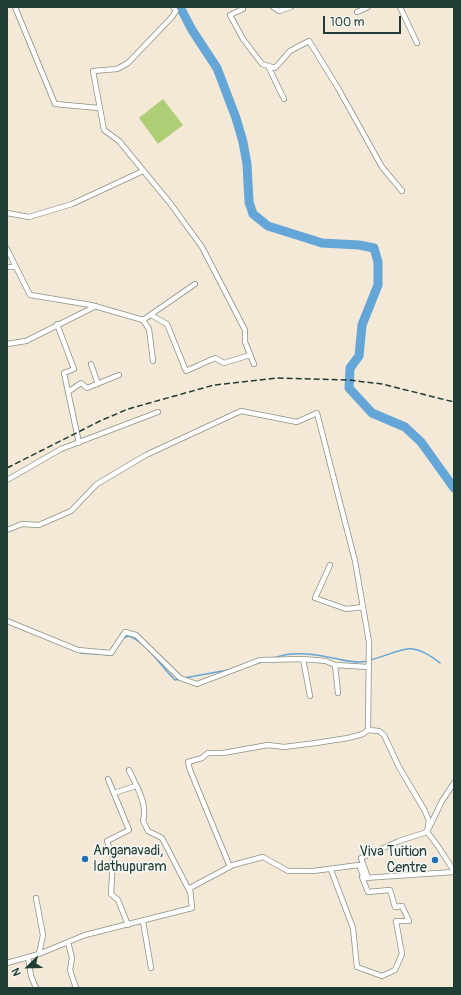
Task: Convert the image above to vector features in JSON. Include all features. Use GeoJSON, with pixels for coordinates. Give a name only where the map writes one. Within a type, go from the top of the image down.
{"type":"FeatureCollection","features":[{"type":"Feature","properties":{"kind":"street"},"geometry":{"type":"LineString","coordinates":[[15,7],[55,104],[98,108]]}},
{"type":"Feature","properties":{"kind":"street"},"geometry":{"type":"LineString","coordinates":[[173,7],[176,11],[128,63],[118,69],[93,71],[98,108],[104,130],[119,141],[170,203],[202,247],[245,330],[245,342],[254,364]]}},
{"type":"Feature","properties":{"kind":"street"},"geometry":{"type":"LineString","coordinates":[[248,7],[230,15],[243,38],[262,64],[275,68],[290,51],[309,41],[382,167],[402,191]]}},
{"type":"Feature","properties":{"kind":"street"},"geometry":{"type":"LineString","coordinates":[[272,7],[279,11],[291,7]]}},
{"type":"Feature","properties":{"kind":"street"},"geometry":{"type":"LineString","coordinates":[[357,12],[368,7]]}},
{"type":"Feature","properties":{"kind":"street"},"geometry":{"type":"LineString","coordinates":[[400,7],[417,43]]}},
{"type":"Feature","properties":{"kind":"street"},"geometry":{"type":"LineString","coordinates":[[268,66],[284,99]]}},
{"type":"Feature","properties":{"kind":"street"},"geometry":{"type":"LineString","coordinates":[[7,213],[29,217],[72,204],[143,171]]}},
{"type":"Feature","properties":{"kind":"street"},"geometry":{"type":"LineString","coordinates":[[7,249],[30,295],[96,306],[143,320],[149,329],[153,361]]}},
{"type":"Feature","properties":{"kind":"street"},"geometry":{"type":"LineString","coordinates":[[7,267],[15,267]]}},
{"type":"Feature","properties":{"kind":"street"},"geometry":{"type":"LineString","coordinates":[[143,320],[195,284]]}},
{"type":"Feature","properties":{"kind":"street"},"geometry":{"type":"LineString","coordinates":[[7,344],[26,340],[96,306]]}},
{"type":"Feature","properties":{"kind":"street"},"geometry":{"type":"LineString","coordinates":[[151,315],[167,324],[186,371],[216,358],[224,363],[250,356]]}},
{"type":"Feature","properties":{"kind":"street"},"geometry":{"type":"LineString","coordinates":[[57,324],[74,369],[64,373],[79,443]]}},
{"type":"Feature","properties":{"kind":"street"},"geometry":{"type":"LineString","coordinates":[[90,364],[98,384]]}},
{"type":"Feature","properties":{"kind":"street"},"geometry":{"type":"LineString","coordinates":[[68,392],[81,383],[87,388],[119,375]]}},
{"type":"Feature","properties":{"kind":"street"},"geometry":{"type":"LineString","coordinates":[[7,530],[22,524],[39,525],[71,511],[97,484],[109,476],[146,455],[241,411],[297,422],[317,413],[355,561],[363,607],[368,642],[368,730]]}},
{"type":"Feature","properties":{"kind":"street"},"geometry":{"type":"LineString","coordinates":[[7,480],[61,449],[158,412]]}},
{"type":"Feature","properties":{"kind":"street"},"geometry":{"type":"LineString","coordinates":[[330,565],[315,598],[346,609],[363,607]]}},
{"type":"Feature","properties":{"kind":"street"},"geometry":{"type":"LineString","coordinates":[[7,621],[78,650],[111,653],[125,632],[136,635],[180,678],[197,684],[260,660],[303,659],[326,661],[336,665],[368,667]]}},
{"type":"Feature","properties":{"kind":"street"},"geometry":{"type":"LineString","coordinates":[[303,659],[310,696]]}},
{"type":"Feature","properties":{"kind":"street"},"geometry":{"type":"LineString","coordinates":[[336,665],[338,693]]}},
{"type":"Feature","properties":{"kind":"street"},"geometry":{"type":"LineString","coordinates":[[230,867],[188,762],[202,758],[208,753],[223,753],[268,745],[284,747],[312,744],[348,738],[363,734],[368,730],[379,731],[384,735],[399,767],[425,811],[429,821],[428,832],[438,843],[446,860],[454,872],[368,878],[362,877]]}},
{"type":"Feature","properties":{"kind":"street"},"geometry":{"type":"LineString","coordinates":[[129,770],[146,812],[144,821],[148,831],[162,838],[191,894]]}},
{"type":"Feature","properties":{"kind":"street"},"geometry":{"type":"LineString","coordinates":[[108,779],[129,830],[107,841],[114,858],[111,894],[118,900],[128,925]]}},
{"type":"Feature","properties":{"kind":"street"},"geometry":{"type":"LineString","coordinates":[[368,878],[361,858],[399,841],[428,832],[442,801],[454,783]]}},
{"type":"Feature","properties":{"kind":"street"},"geometry":{"type":"LineString","coordinates":[[114,794],[136,786]]}},
{"type":"Feature","properties":{"kind":"street"},"geometry":{"type":"LineString","coordinates":[[7,963],[39,954],[85,935],[192,908],[190,888],[230,867],[263,857],[288,870],[313,872],[359,865],[368,892],[390,890],[395,907],[402,906],[409,921],[396,921],[402,954],[396,970],[382,976],[357,967],[353,928],[331,870]]}},
{"type":"Feature","properties":{"kind":"street"},"geometry":{"type":"LineString","coordinates":[[36,898],[43,935],[39,954]]}},
{"type":"Feature","properties":{"kind":"street"},"geometry":{"type":"LineString","coordinates":[[143,921],[150,968]]}},
{"type":"Feature","properties":{"kind":"street"},"geometry":{"type":"LineString","coordinates":[[68,942],[72,958],[70,970],[76,988]]}},
{"type":"Feature","properties":{"kind":"street"},"geometry":{"type":"LineString","coordinates":[[28,957],[30,976],[36,988]]}},
{"type":"Feature","properties":{"kind":"green space"},"geometry":{"type":"Polygon","coordinates":[[[163,99],[183,125],[158,144],[139,118],[163,99]]]}},
{"type":"Feature","properties":{"kind":"waterway"},"geometry":{"type":"LineString","coordinates":[[180,7],[192,30],[217,68],[236,118],[243,142],[247,164],[249,202],[253,214],[268,226],[322,243],[359,245],[374,248],[378,262],[378,285],[362,325],[359,356],[350,368],[349,388],[372,413],[405,427],[421,442],[454,488]]}},
{"type":"Feature","properties":{"kind":"waterway"},"geometry":{"type":"LineString","coordinates":[[123,638],[129,636],[143,644],[175,680],[179,679]]}},
{"type":"Feature","properties":{"kind":"waterway"},"geometry":{"type":"LineString","coordinates":[[81,653],[112,655],[120,643]]}},
{"type":"Feature","properties":{"kind":"waterway"},"geometry":{"type":"LineString","coordinates":[[370,660],[398,651],[413,649],[429,655],[440,663]]}},
{"type":"Feature","properties":{"kind":"waterway"},"geometry":{"type":"LineString","coordinates":[[274,658],[288,654],[303,654],[319,655],[354,662],[367,661]]}},
{"type":"Feature","properties":{"kind":"waterway"},"geometry":{"type":"LineString","coordinates":[[255,664],[262,662]]}},
{"type":"Feature","properties":{"kind":"waterway"},"geometry":{"type":"LineString","coordinates":[[184,678],[228,670]]}},
{"type":"Feature","properties":{"kind":"railway"},"geometry":{"type":"LineString","coordinates":[[7,468],[100,421],[128,409],[214,385],[278,378],[349,380],[382,384],[454,402]]}},
{"type":"Feature","properties":{"kind":"place","name":"Anganavadi, Idathupuram"},"geometry":{"type":"Point","coordinates":[85,859]}},
{"type":"Feature","properties":{"kind":"place","name":"Viva Tuition Centre"},"geometry":{"type":"Point","coordinates":[435,860]}}]}
